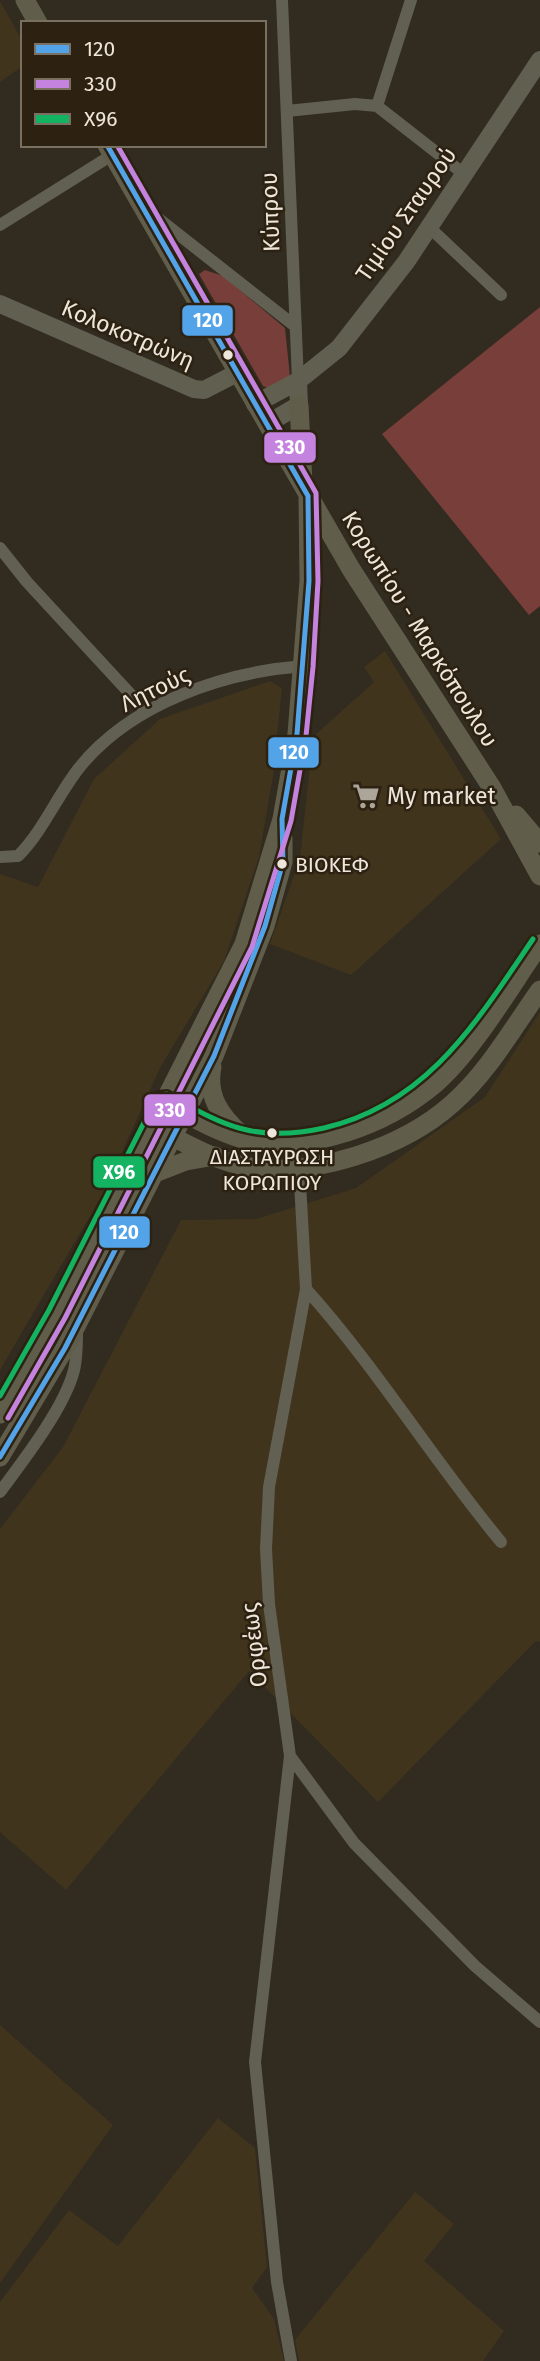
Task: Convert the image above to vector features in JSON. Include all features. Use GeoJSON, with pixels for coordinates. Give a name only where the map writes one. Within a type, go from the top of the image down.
{"type":"FeatureCollection","features":[{"type":"Feature","properties":{"kind":"main road"},"geometry":{"type":"LineString","coordinates":[[25,0],[36,21]]}},
{"type":"Feature","properties":{"kind":"main road","name":"Κορωπίου - Μαρκόπουλου"},"geometry":{"type":"LineString","coordinates":[[110,150],[351,569],[492,788],[540,876]]}},
{"type":"Feature","properties":{"kind":"main road"},"geometry":{"type":"LineString","coordinates":[[0,1414],[57,1314],[244,944],[282,819],[297,734],[309,581],[299,405]]}},
{"type":"Feature","properties":{"kind":"main road","name":"Κορωπίου - Μαρκόπουλου"},"geometry":{"type":"LineString","coordinates":[[492,788],[540,843]]}},
{"type":"Feature","properties":{"kind":"main road"},"geometry":{"type":"LineString","coordinates":[[0,1457],[34,1404],[78,1324],[214,1056],[258,948],[277,885],[283,862],[282,819]]}},
{"type":"Feature","properties":{"kind":"main road"},"geometry":{"type":"LineString","coordinates":[[164,1102],[185,1114],[248,1140],[297,1141],[350,1131],[396,1111],[453,1066],[540,944]]}},
{"type":"Feature","properties":{"kind":"main road"},"geometry":{"type":"LineString","coordinates":[[152,1126],[215,1156],[244,1166],[299,1166],[347,1158],[380,1147],[430,1121],[472,1084],[540,990]]}},
{"type":"Feature","properties":{"kind":"main road"},"geometry":{"type":"LineString","coordinates":[[214,1056],[210,1075],[216,1106],[248,1140]]}},
{"type":"Feature","properties":{"kind":"main road"},"geometry":{"type":"LineString","coordinates":[[155,1173],[186,1161],[215,1156]]}},
{"type":"Feature","properties":{"kind":"street","name":"Κύπρου"},"geometry":{"type":"LineString","coordinates":[[282,0],[298,381]]}},
{"type":"Feature","properties":{"kind":"street"},"geometry":{"type":"LineString","coordinates":[[377,106],[411,0]]}},
{"type":"Feature","properties":{"kind":"street","name":"Τιμίου Σταυρού"},"geometry":{"type":"LineString","coordinates":[[255,404],[298,381],[339,348],[429,227],[540,60]]}},
{"type":"Feature","properties":{"kind":"street"},"geometry":{"type":"LineString","coordinates":[[286,111],[355,104],[377,106],[464,174]]}},
{"type":"Feature","properties":{"kind":"street"},"geometry":{"type":"LineString","coordinates":[[0,225],[110,150]]}},
{"type":"Feature","properties":{"kind":"street"},"geometry":{"type":"LineString","coordinates":[[141,205],[295,326]]}},
{"type":"Feature","properties":{"kind":"street"},"geometry":{"type":"LineString","coordinates":[[429,227],[501,295]]}},
{"type":"Feature","properties":{"kind":"street","name":"Κολοκοτρώνη"},"geometry":{"type":"LineString","coordinates":[[0,304],[194,389],[204,390],[237,373]]}},
{"type":"Feature","properties":{"kind":"street"},"geometry":{"type":"LineString","coordinates":[[267,424],[299,405],[298,381]]}},
{"type":"Feature","properties":{"kind":"street"},"geometry":{"type":"LineString","coordinates":[[0,548],[27,582],[146,711]]}},
{"type":"Feature","properties":{"kind":"street","name":"Λητούς"},"geometry":{"type":"LineString","coordinates":[[0,857],[18,856],[30,844],[80,767],[110,736],[146,711],[225,680],[272,668],[304,666]]}},
{"type":"Feature","properties":{"kind":"street","name":"Ορφέως"},"geometry":{"type":"LineString","coordinates":[[299,1166],[306,1289],[269,1488],[266,1549],[269,1604],[290,1756],[354,1843],[475,1966],[540,2022]]}},
{"type":"Feature","properties":{"kind":"street"},"geometry":{"type":"LineString","coordinates":[[306,1289],[342,1331],[456,1487],[501,1542]]}},
{"type":"Feature","properties":{"kind":"street"},"geometry":{"type":"LineString","coordinates":[[0,1492],[38,1439],[69,1383],[75,1368],[78,1324]]}},
{"type":"Feature","properties":{"kind":"street"},"geometry":{"type":"LineString","coordinates":[[290,1756],[255,2062],[277,2282],[291,2361]]}},
{"type":"Feature","properties":{"kind":"shaded area"},"geometry":{"type":"Polygon","coordinates":[[[0,1],[21,38],[21,67],[0,82],[0,1]]]}},
{"type":"Feature","properties":{"kind":"shaded area"},"geometry":{"type":"Polygon","coordinates":[[[205,270],[223,276],[285,328],[290,377],[270,389],[263,386],[199,274],[205,270]]]}},
{"type":"Feature","properties":{"kind":"shaded area"},"geometry":{"type":"Polygon","coordinates":[[[540,307],[540,606],[529,615],[382,434],[540,307]]]}},
{"type":"Feature","properties":{"kind":"shaded area"},"geometry":{"type":"Polygon","coordinates":[[[385,651],[501,839],[351,975],[270,944],[300,858],[313,737],[374,682],[364,667],[385,651]]]}},
{"type":"Feature","properties":{"kind":"shaded area"},"geometry":{"type":"Polygon","coordinates":[[[270,681],[282,688],[273,776],[259,857],[224,961],[160,1068],[103,1194],[0,1370],[0,874],[38,887],[94,779],[160,719],[270,681]]]}},
{"type":"Feature","properties":{"kind":"shaded area"},"geometry":{"type":"Polygon","coordinates":[[[540,1012],[540,1642],[536,1641],[378,1802],[249,1671],[66,1890],[0,1832],[0,1529],[63,1447],[181,1220],[256,1219],[356,1188],[485,1097],[540,1012]]]}},
{"type":"Feature","properties":{"kind":"shaded area"},"geometry":{"type":"Polygon","coordinates":[[[0,2025],[113,2125],[0,2283],[0,2025]]]}},
{"type":"Feature","properties":{"kind":"shaded area"},"geometry":{"type":"Polygon","coordinates":[[[218,2118],[255,2148],[267,2267],[252,2288],[274,2319],[284,2361],[0,2361],[0,2302],[69,2210],[118,2246],[218,2118]]]}},
{"type":"Feature","properties":{"kind":"shaded area"},"geometry":{"type":"Polygon","coordinates":[[[415,2192],[454,2224],[424,2261],[504,2331],[483,2361],[299,2361],[295,2340],[415,2192]]]}},
{"type":"Feature","properties":{"kind":"transit line","name":"120"},"geometry":{"type":"LineString","coordinates":[[108,147],[308,496]]}},
{"type":"Feature","properties":{"kind":"transit line","name":"330"},"geometry":{"type":"LineString","coordinates":[[8,1418],[65,1318],[252,947],[291,821],[306,736],[313,667],[318,581],[316,493],[118,147]]}},
{"type":"Feature","properties":{"kind":"transit line","name":"120"},"geometry":{"type":"LineString","coordinates":[[0,1457],[65,1348],[214,1056],[265,926],[283,862],[282,819],[297,734],[309,581],[308,496]]}},
{"type":"Feature","properties":{"kind":"transit line","name":"Χ96"},"geometry":{"type":"LineString","coordinates":[[0,1396],[49,1310],[158,1095],[167,1094],[220,1121],[260,1132],[293,1133],[314,1130],[361,1116],[393,1100],[421,1079],[446,1055],[470,1029],[533,939]]}},
{"type":"Feature","properties":{"kind":"place","name":"My market"},"geometry":{"type":"Point","coordinates":[366,796]}},
{"type":"Feature","properties":{"kind":"place","name":"ΒΙΟΚΕΦ"},"geometry":{"type":"Point","coordinates":[282,864]}},
{"type":"Feature","properties":{"kind":"place","name":"ΔΙΑΣΤΑΥΡΩΣΗ ΚΟΡΩΠΙΟΥ"},"geometry":{"type":"Point","coordinates":[272,1133]}}]}
